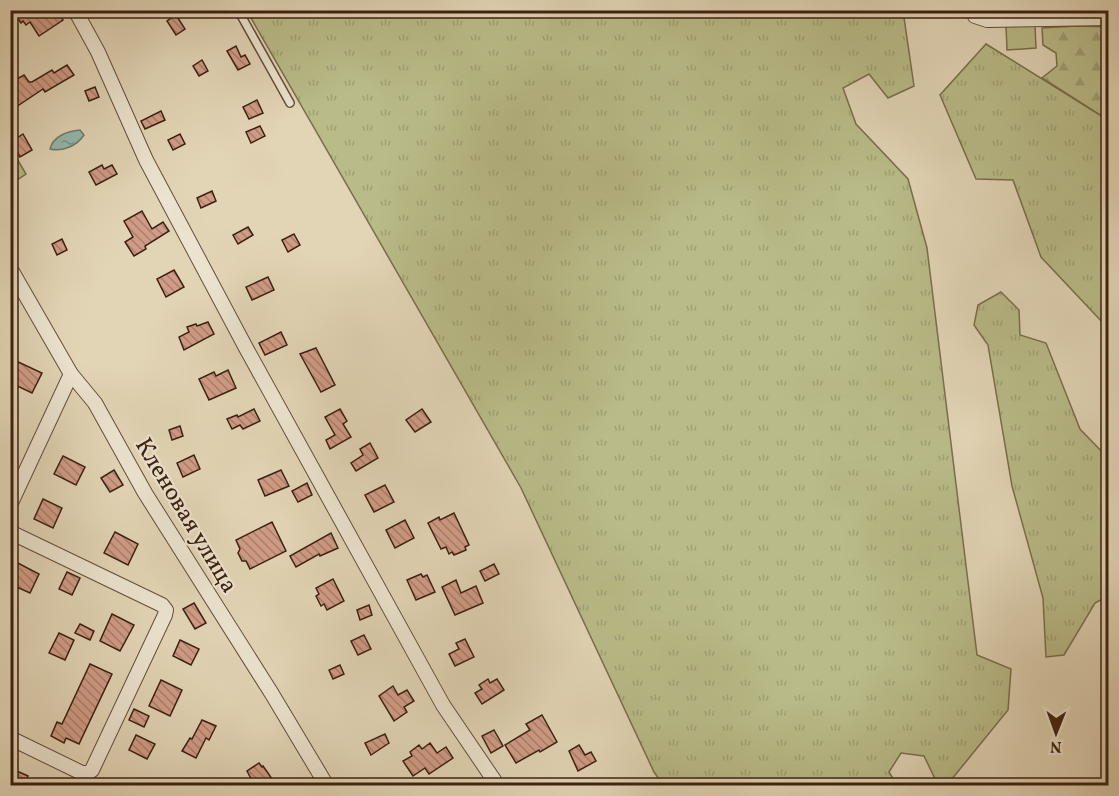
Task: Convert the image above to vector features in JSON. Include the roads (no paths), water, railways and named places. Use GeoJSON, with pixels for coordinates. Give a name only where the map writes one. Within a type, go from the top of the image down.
{"type":"FeatureCollection","features":[{"type":"Feature","properties":{"kind":"street"},"geometry":{"type":"LineString","coordinates":[[974,13],[987,20],[1108,18]]}},
{"type":"Feature","properties":{"kind":"street"},"geometry":{"type":"LineString","coordinates":[[81,14],[146,160],[252,359],[443,705],[498,786]]}},
{"type":"Feature","properties":{"kind":"street","name":"Кленовая улица"},"geometry":{"type":"LineString","coordinates":[[10,268],[71,374],[96,403],[145,493],[324,781]]}},
{"type":"Feature","properties":{"kind":"street"},"geometry":{"type":"LineString","coordinates":[[10,505],[71,374]]}},
{"type":"Feature","properties":{"kind":"street"},"geometry":{"type":"LineString","coordinates":[[10,532],[162,605],[166,610],[92,770],[82,773],[10,738]]}},
{"type":"Feature","properties":{"kind":"lane"},"geometry":{"type":"LineString","coordinates":[[238,10],[291,103]]}},
{"type":"Feature","properties":{"kind":"lane"},"geometry":{"type":"LineString","coordinates":[[309,786],[324,781]]}},
{"type":"Feature","properties":{"kind":"water"},"geometry":{"type":"Polygon","coordinates":[[[80,130],[84,135],[73,145],[59,150],[50,149],[54,141],[62,135],[80,130]]]}}]}
